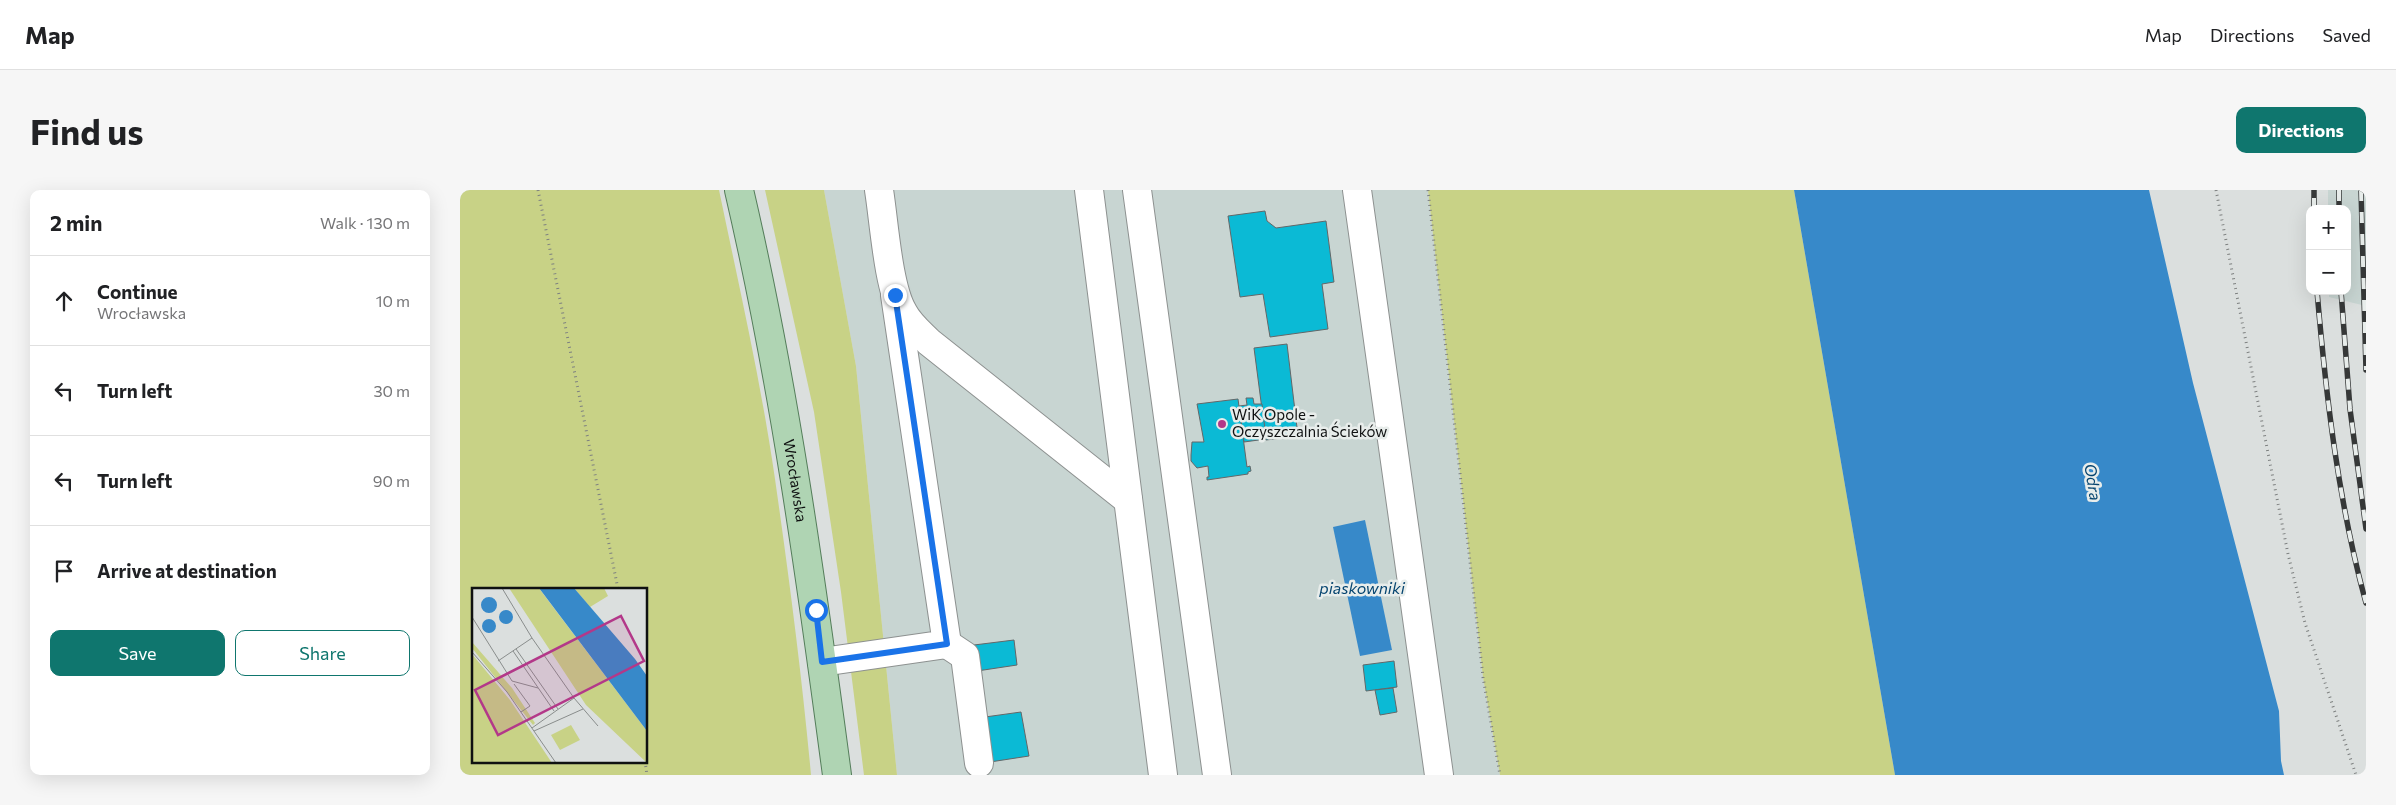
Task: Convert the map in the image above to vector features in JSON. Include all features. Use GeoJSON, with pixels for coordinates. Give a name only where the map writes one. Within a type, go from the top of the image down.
{"type":"FeatureCollection","features":[{"type":"Feature","properties":{"kind":"main road","name":"Wrocławska"},"geometry":{"type":"LineString","coordinates":[[739,190],[778,378],[816,610],[837,775]]}},
{"type":"Feature","properties":{"kind":"lane"},"geometry":{"type":"LineString","coordinates":[[879,190],[947,644]]}},
{"type":"Feature","properties":{"kind":"lane"},"geometry":{"type":"LineString","coordinates":[[1089,190],[1163,775]]}},
{"type":"Feature","properties":{"kind":"lane"},"geometry":{"type":"LineString","coordinates":[[1137,190],[1217,775]]}},
{"type":"Feature","properties":{"kind":"lane"},"geometry":{"type":"LineString","coordinates":[[1357,190],[1439,775]]}},
{"type":"Feature","properties":{"kind":"lane"},"geometry":{"type":"LineString","coordinates":[[895,295],[903,313],[929,342],[1128,500]]}},
{"type":"Feature","properties":{"kind":"lane"},"geometry":{"type":"LineString","coordinates":[[822,662],[947,644],[965,656],[979,763]]}},
{"type":"Feature","properties":{"kind":"path"},"geometry":{"type":"LineString","coordinates":[[538,190],[618,588]]}},
{"type":"Feature","properties":{"kind":"path"},"geometry":{"type":"LineString","coordinates":[[1428,190],[1483,677],[1500,775]]}},
{"type":"Feature","properties":{"kind":"path"},"geometry":{"type":"LineString","coordinates":[[2216,190],[2288,554],[2305,623],[2356,775]]}},
{"type":"Feature","properties":{"kind":"path"},"geometry":{"type":"LineString","coordinates":[[645,762],[647,775]]}},
{"type":"Feature","properties":{"kind":"shaded area"},"geometry":{"type":"Polygon","coordinates":[[[824,190],[1428,190],[1483,677],[1500,775],[897,775],[856,366],[824,190]]]}},
{"type":"Feature","properties":{"kind":"shaded area"},"geometry":{"type":"Polygon","coordinates":[[[2328,190],[2366,190],[2366,306],[2329,297],[2329,295],[2351,295],[2351,205],[2328,205],[2328,190]]]}},
{"type":"Feature","properties":{"kind":"green space"},"geometry":{"type":"Polygon","coordinates":[[[460,190],[719,190],[749,334],[769,443],[795,627],[811,775],[460,775],[460,190]]]}},
{"type":"Feature","properties":{"kind":"green space"},"geometry":{"type":"Polygon","coordinates":[[[765,190],[824,190],[856,366],[897,775],[864,775],[841,592],[814,412],[765,190]]]}},
{"type":"Feature","properties":{"kind":"green space"},"geometry":{"type":"Polygon","coordinates":[[[1428,190],[1794,190],[1895,775],[1500,775],[1483,677],[1428,190]]]}},
{"type":"Feature","properties":{"kind":"water","name":"Odra"},"geometry":{"type":"Polygon","coordinates":[[[1794,190],[2149,190],[2193,383],[2279,711],[2281,761],[2284,775],[1895,775],[1794,190]]]}},
{"type":"Feature","properties":{"kind":"water","name":"piaskowniki"},"geometry":{"type":"Polygon","coordinates":[[[1365,520],[1392,650],[1360,656],[1333,527],[1365,520]]]}},
{"type":"Feature","properties":{"kind":"building"},"geometry":{"type":"Polygon","coordinates":[[[1265,211],[1267,221],[1276,228],[1326,221],[1334,282],[1322,284],[1328,329],[1270,337],[1263,294],[1240,297],[1228,216],[1265,211]]]}},
{"type":"Feature","properties":{"kind":"building"},"geometry":{"type":"Polygon","coordinates":[[[1287,344],[1298,436],[1266,440],[1254,348],[1287,344]]]}},
{"type":"Feature","properties":{"kind":"building"},"geometry":{"type":"Polygon","coordinates":[[[1246,398],[1253,398],[1254,404],[1262,404],[1266,439],[1244,442],[1239,406],[1247,405],[1246,398]]]}},
{"type":"Feature","properties":{"kind":"building","name":"WiK Opole - Oczyszczalnia Ścieków"},"geometry":{"type":"Polygon","coordinates":[[[1238,399],[1247,467],[1250,466],[1251,471],[1248,474],[1207,480],[1207,477],[1209,477],[1208,466],[1197,468],[1191,461],[1192,442],[1204,442],[1197,404],[1238,399]]]}},
{"type":"Feature","properties":{"kind":"building"},"geometry":{"type":"Polygon","coordinates":[[[1014,640],[1017,665],[977,671],[974,645],[1014,640]]]}},
{"type":"Feature","properties":{"kind":"building"},"geometry":{"type":"Polygon","coordinates":[[[1394,661],[1397,687],[1366,691],[1363,665],[1394,661]]]}},
{"type":"Feature","properties":{"kind":"building"},"geometry":{"type":"Polygon","coordinates":[[[1393,688],[1397,712],[1380,715],[1375,690],[1393,688]]]}},
{"type":"Feature","properties":{"kind":"building"},"geometry":{"type":"Polygon","coordinates":[[[1021,712],[1029,756],[990,762],[985,717],[1021,712]]]}},
{"type":"Feature","properties":{"kind":"railway"},"geometry":{"type":"LineString","coordinates":[[2314,190],[2314,205]]}},
{"type":"Feature","properties":{"kind":"railway"},"geometry":{"type":"LineString","coordinates":[[2339,190],[2339,205]]}},
{"type":"Feature","properties":{"kind":"railway"},"geometry":{"type":"LineString","coordinates":[[2361,190],[2366,370]]}},
{"type":"Feature","properties":{"kind":"railway"},"geometry":{"type":"LineString","coordinates":[[2317,295],[2334,448],[2356,565],[2366,603]]}},
{"type":"Feature","properties":{"kind":"railway"},"geometry":{"type":"LineString","coordinates":[[2341,295],[2350,409],[2366,529]]}},
{"type":"Feature","properties":{"kind":"place","name":"WiK Opole - Oczyszczalnia Ścieków"},"geometry":{"type":"Point","coordinates":[1222,424]}},
{"type":"Feature","properties":{"kind":"route"},"geometry":{"type":"LineString","coordinates":[[816,610],[822,662],[947,644],[895,295]]}}]}
